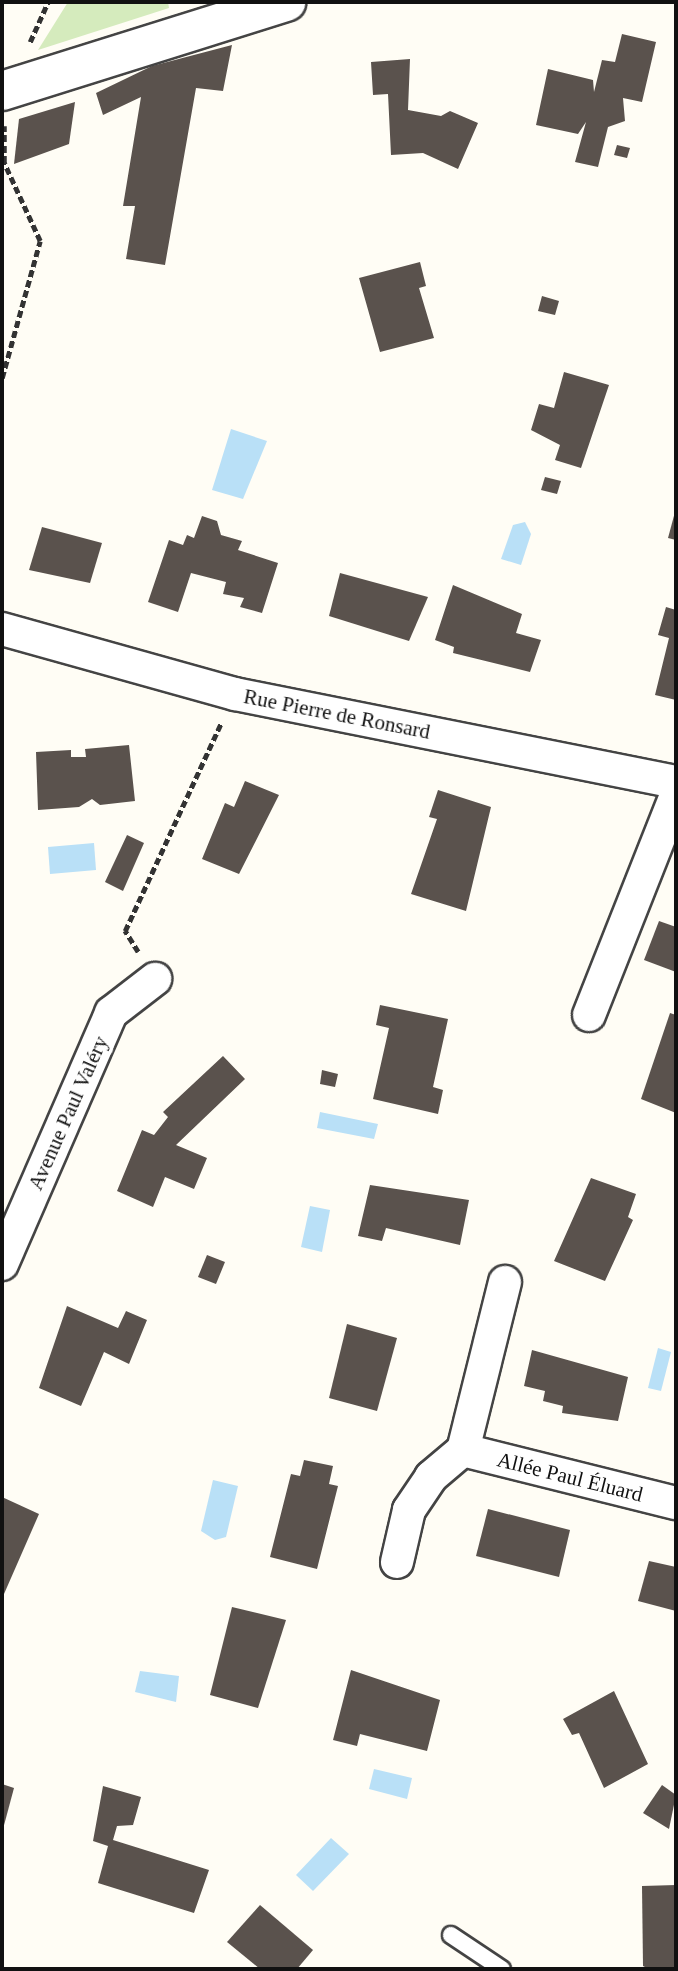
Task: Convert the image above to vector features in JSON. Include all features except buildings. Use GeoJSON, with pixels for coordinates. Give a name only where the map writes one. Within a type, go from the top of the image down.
{"type":"FeatureCollection","features":[{"type":"Feature","properties":{"kind":"street"},"geometry":{"type":"LineString","coordinates":[[3,101],[286,2]]}},
{"type":"Feature","properties":{"kind":"street","name":"Rue Pierre de Ronsard"},"geometry":{"type":"LineString","coordinates":[[2,629],[234,694],[676,782]]}},
{"type":"Feature","properties":{"kind":"street"},"geometry":{"type":"LineString","coordinates":[[589,1015],[676,795]]}},
{"type":"Feature","properties":{"kind":"street","name":"Avenue Paul Valéry"},"geometry":{"type":"LineString","coordinates":[[2,1264],[111,1013],[155,979]]}},
{"type":"Feature","properties":{"kind":"street"},"geometry":{"type":"LineString","coordinates":[[397,1562],[409,1510],[431,1477],[463,1450],[505,1282]]}},
{"type":"Feature","properties":{"kind":"street","name":"Allée Paul Éluard"},"geometry":{"type":"LineString","coordinates":[[463,1450],[676,1503]]}},
{"type":"Feature","properties":{"kind":"lane"},"geometry":{"type":"LineString","coordinates":[[451,1935],[502,1969]]}},
{"type":"Feature","properties":{"kind":"path"},"geometry":{"type":"LineString","coordinates":[[28,47],[48,2]]}},
{"type":"Feature","properties":{"kind":"path"},"geometry":{"type":"LineString","coordinates":[[2,377],[40,241],[4,163],[3,101]]}},
{"type":"Feature","properties":{"kind":"path"},"geometry":{"type":"LineString","coordinates":[[155,979],[125,931],[234,694]]}},
{"type":"Feature","properties":{"kind":"green space"},"geometry":{"type":"Polygon","coordinates":[[[68,2],[168,2],[169,8],[38,50],[68,2]]]}},
{"type":"Feature","properties":{"kind":"water"},"geometry":{"type":"Polygon","coordinates":[[[231,429],[267,441],[243,499],[212,490],[231,429]]]}},
{"type":"Feature","properties":{"kind":"water"},"geometry":{"type":"Polygon","coordinates":[[[525,522],[531,534],[521,565],[501,559],[513,525],[525,522]]]}},
{"type":"Feature","properties":{"kind":"water"},"geometry":{"type":"Polygon","coordinates":[[[94,843],[96,870],[50,874],[48,847],[94,843]]]}},
{"type":"Feature","properties":{"kind":"water"},"geometry":{"type":"Polygon","coordinates":[[[320,1112],[378,1124],[374,1139],[317,1128],[320,1112]]]}},
{"type":"Feature","properties":{"kind":"water"},"geometry":{"type":"Polygon","coordinates":[[[310,1206],[330,1210],[322,1252],[301,1247],[310,1206]]]}},
{"type":"Feature","properties":{"kind":"water"},"geometry":{"type":"Polygon","coordinates":[[[658,1348],[671,1352],[661,1391],[648,1388],[658,1348]]]}},
{"type":"Feature","properties":{"kind":"water"},"geometry":{"type":"Polygon","coordinates":[[[213,1480],[238,1486],[226,1537],[215,1540],[201,1531],[213,1480]]]}},
{"type":"Feature","properties":{"kind":"water"},"geometry":{"type":"Polygon","coordinates":[[[140,1671],[179,1676],[176,1702],[135,1692],[140,1671]]]}},
{"type":"Feature","properties":{"kind":"water"},"geometry":{"type":"Polygon","coordinates":[[[374,1769],[412,1778],[407,1799],[369,1789],[374,1769]]]}},
{"type":"Feature","properties":{"kind":"water"},"geometry":{"type":"Polygon","coordinates":[[[331,1838],[349,1854],[313,1891],[296,1875],[331,1838]]]}}]}
